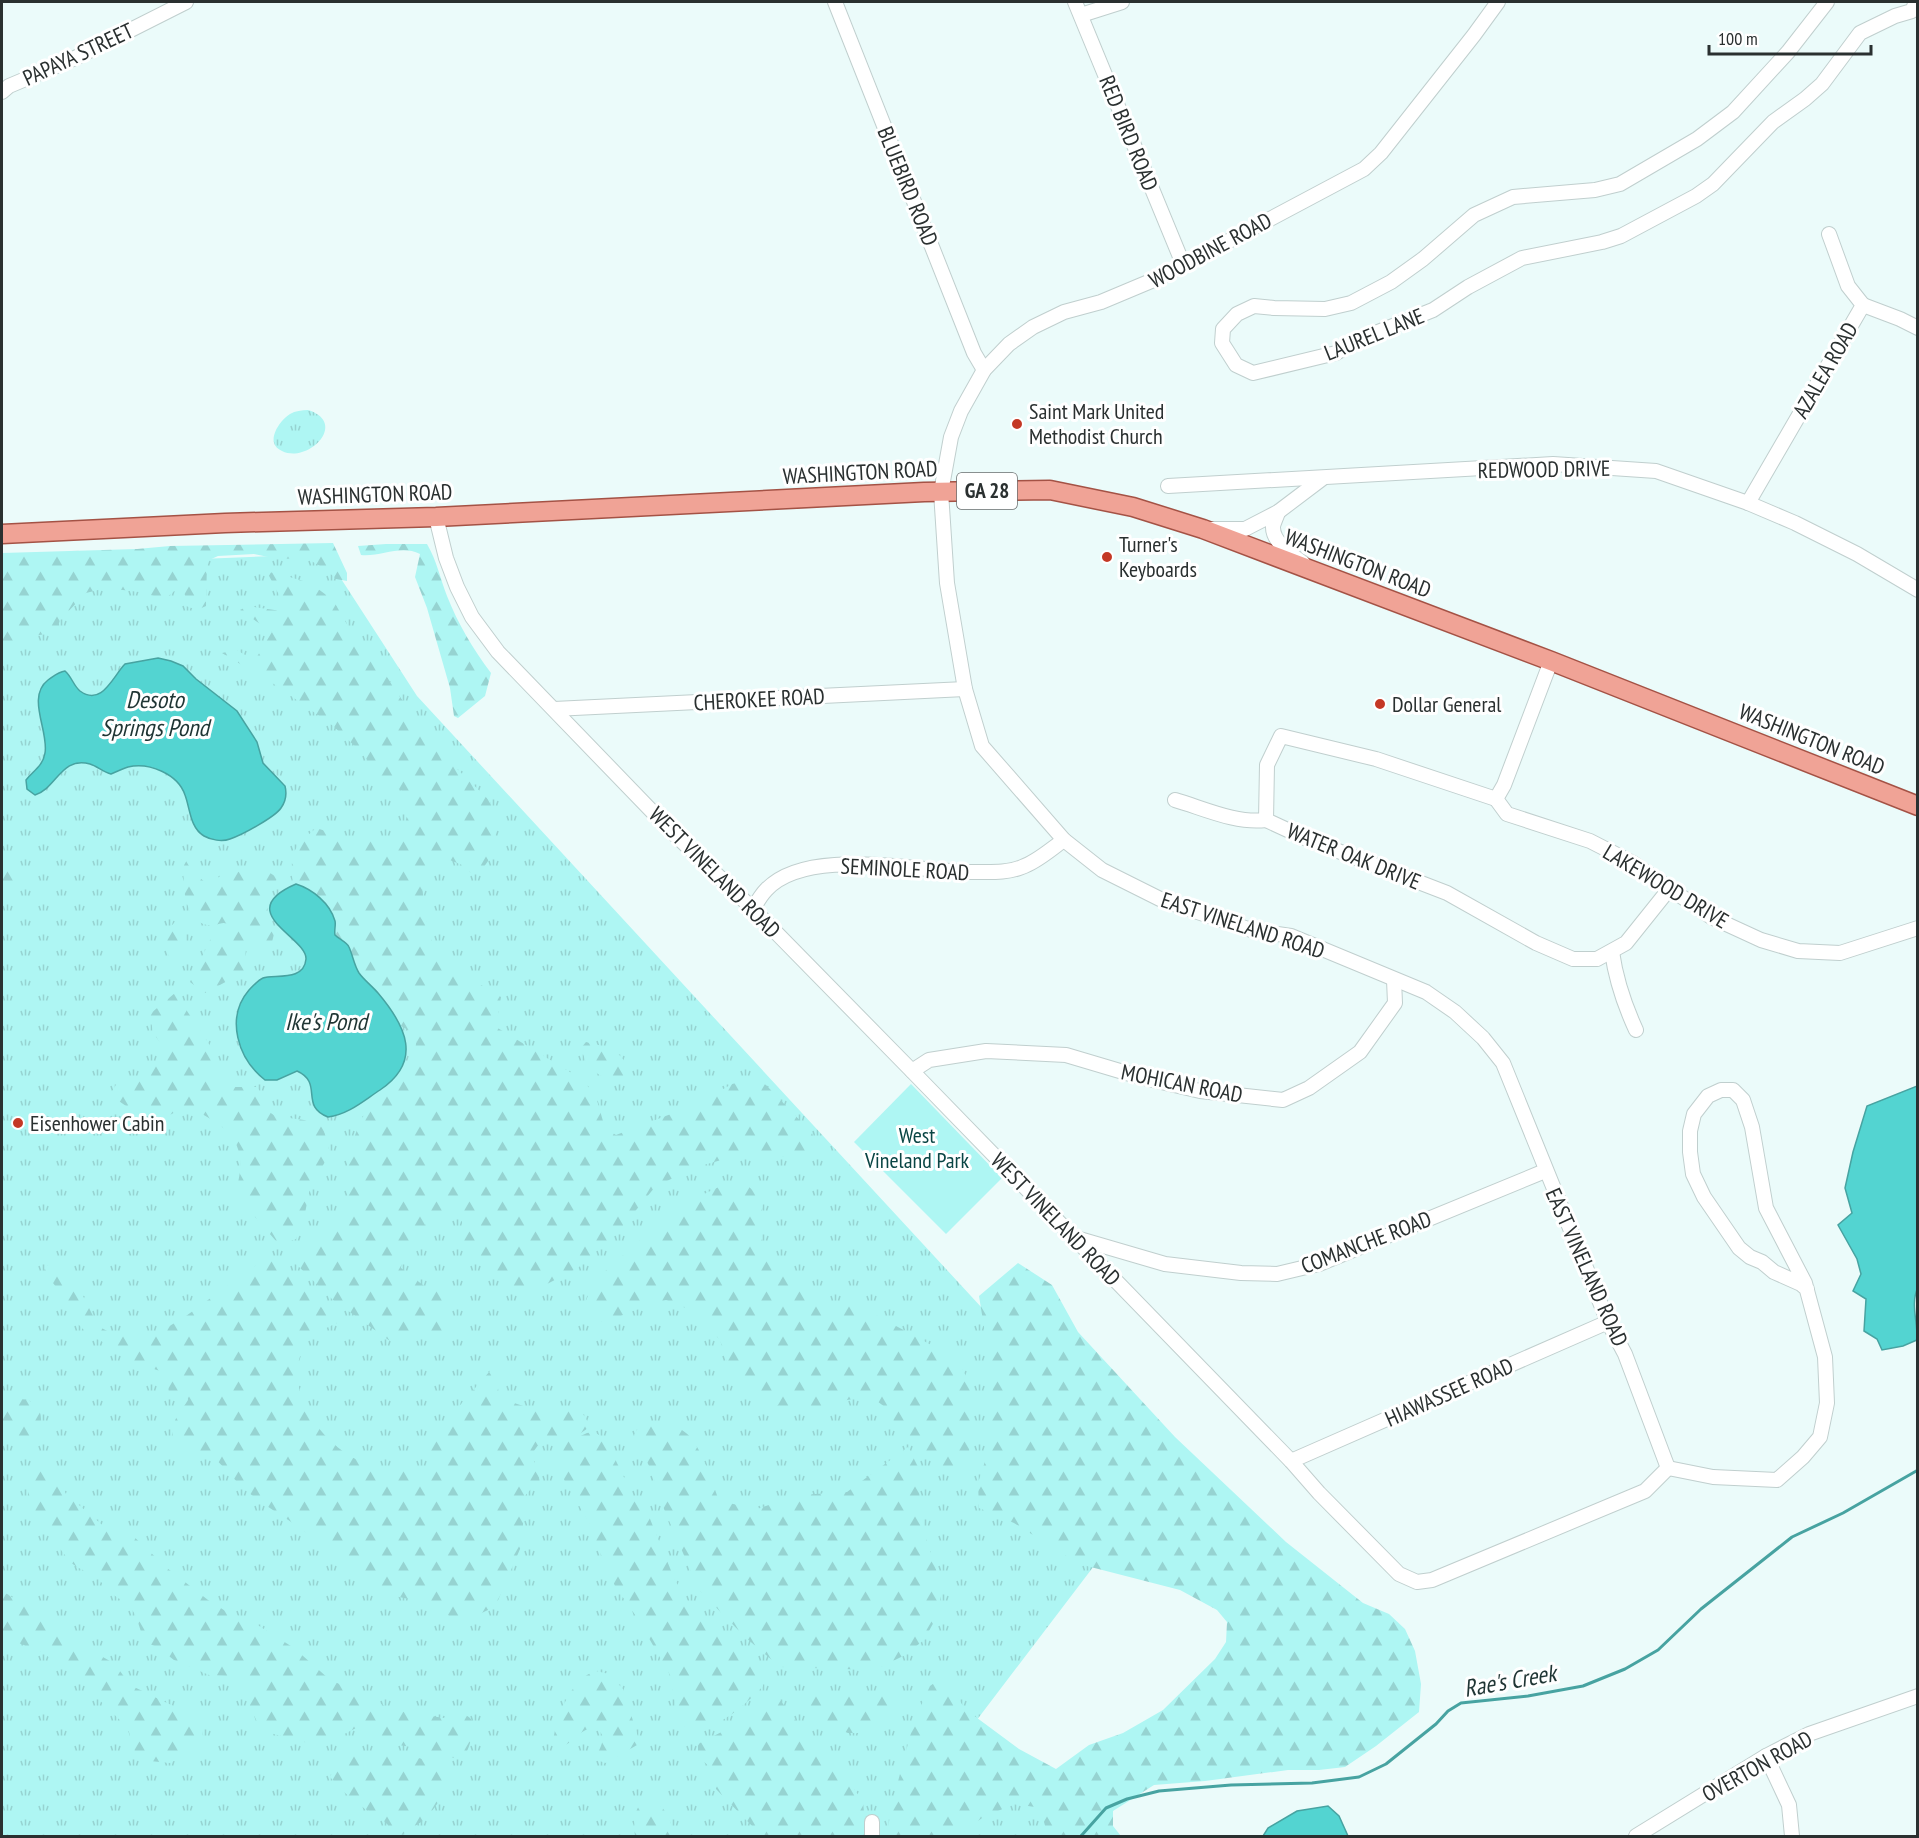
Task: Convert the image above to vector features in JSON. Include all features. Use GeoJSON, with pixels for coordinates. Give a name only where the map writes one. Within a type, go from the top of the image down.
{"type":"FeatureCollection","features":[{"type":"Feature","properties":{"kind":"main road","name":"WASHINGTON ROAD"},"geometry":{"type":"LineString","coordinates":[[2,534],[213,523],[436,517],[941,492],[1050,490],[1133,507],[1203,530],[1551,661],[1917,806]]}},
{"type":"Feature","properties":{"kind":"street","name":"PAPAYA STREET"},"geometry":{"type":"LineString","coordinates":[[2,92],[186,2]]}},
{"type":"Feature","properties":{"kind":"street","name":"BLUEBIRD ROAD"},"geometry":{"type":"LineString","coordinates":[[835,2],[974,353],[984,370]]}},
{"type":"Feature","properties":{"kind":"street"},"geometry":{"type":"LineString","coordinates":[[1078,8],[1122,2]]}},
{"type":"Feature","properties":{"kind":"street","name":"WOODBINE ROAD"},"geometry":{"type":"LineString","coordinates":[[941,492],[951,437],[962,411],[984,370],[1009,344],[1033,327],[1064,312],[1101,303],[1135,290],[1364,169],[1388,144],[1498,2]]}},
{"type":"Feature","properties":{"kind":"street","name":"LAUREL LANE"},"geometry":{"type":"LineString","coordinates":[[1827,2],[1788,52],[1733,112],[1697,139],[1620,184],[1595,190],[1513,197],[1474,215],[1423,260],[1391,282],[1351,303],[1324,309],[1254,306],[1237,314],[1224,329],[1222,343],[1236,364],[1253,373],[1336,353],[1363,338],[1434,310],[1468,286],[1522,258],[1621,236],[1687,201],[1713,184],[1773,123],[1822,84],[1860,33],[1895,16],[1912,11],[1916,2]]}},
{"type":"Feature","properties":{"kind":"street","name":"RED BIRD ROAD"},"geometry":{"type":"LineString","coordinates":[[1078,8],[1183,264]]}},
{"type":"Feature","properties":{"kind":"street","name":"AZALEA ROAD"},"geometry":{"type":"LineString","coordinates":[[1748,503],[1863,305],[1848,286],[1829,234]]}},
{"type":"Feature","properties":{"kind":"street"},"geometry":{"type":"LineString","coordinates":[[1863,305],[1900,318],[1917,328]]}},
{"type":"Feature","properties":{"kind":"street","name":"REDWOOD DRIVE"},"geometry":{"type":"LineString","coordinates":[[1168,486],[1553,464],[1656,471],[1748,503],[1795,523],[1857,554],[1917,590]]}},
{"type":"Feature","properties":{"kind":"street"},"geometry":{"type":"LineString","coordinates":[[1203,530],[1245,529],[1278,512],[1323,478]]}},
{"type":"Feature","properties":{"kind":"street","name":"EAST VINELAND ROAD"},"geometry":{"type":"LineString","coordinates":[[941,492],[947,583],[965,689],[982,746],[1064,840],[1102,870],[1162,900],[1251,930],[1290,936],[1426,992],[1455,1012],[1483,1038],[1503,1063],[1608,1322],[1625,1354],[1668,1468]]}},
{"type":"Feature","properties":{"kind":"street"},"geometry":{"type":"LineString","coordinates":[[1278,512],[1273,527],[1278,541],[1292,555],[1322,575]]}},
{"type":"Feature","properties":{"kind":"street","name":"WEST VINELAND ROAD"},"geometry":{"type":"LineString","coordinates":[[436,517],[446,558],[471,617],[524,682],[554,709],[670,830],[753,909],[912,1071],[1399,1574],[1416,1582],[1432,1580],[1645,1491],[1668,1468]]}},
{"type":"Feature","properties":{"kind":"street"},"geometry":{"type":"LineString","coordinates":[[1496,799],[1504,785],[1551,661]]}},
{"type":"Feature","properties":{"kind":"street","name":"CHEROKEE ROAD"},"geometry":{"type":"LineString","coordinates":[[554,709],[965,689]]}},
{"type":"Feature","properties":{"kind":"street","name":"WATER OAK DRIVE"},"geometry":{"type":"LineString","coordinates":[[1496,799],[1376,759],[1281,736],[1267,765],[1266,820],[1307,839],[1447,893],[1536,943],[1573,959],[1597,959],[1626,943],[1670,888]]}},
{"type":"Feature","properties":{"kind":"street","name":"LAKEWOOD DRIVE"},"geometry":{"type":"LineString","coordinates":[[1496,799],[1507,814],[1590,841],[1633,863],[1712,917],[1761,940],[1798,951],[1840,952],[1917,928]]}},
{"type":"Feature","properties":{"kind":"street"},"geometry":{"type":"LineString","coordinates":[[1175,800],[1236,818],[1266,820]]}},
{"type":"Feature","properties":{"kind":"street","name":"SEMINOLE ROAD"},"geometry":{"type":"LineString","coordinates":[[753,909],[767,889],[785,877],[810,867],[848,864],[951,873],[997,872],[1021,867],[1064,840]]}},
{"type":"Feature","properties":{"kind":"street"},"geometry":{"type":"LineString","coordinates":[[1612,952],[1619,991],[1636,1030]]}},
{"type":"Feature","properties":{"kind":"street","name":"MOHICAN ROAD"},"geometry":{"type":"LineString","coordinates":[[912,1071],[929,1060],[986,1051],[1066,1055],[1140,1077],[1200,1091],[1283,1100],[1309,1088],[1360,1052],[1395,1004],[1394,980]]}},
{"type":"Feature","properties":{"kind":"street"},"geometry":{"type":"LineString","coordinates":[[1668,1468],[1713,1477],[1777,1480],[1803,1457],[1820,1437],[1827,1403],[1826,1357],[1807,1289],[1766,1208],[1752,1127],[1743,1100],[1733,1090],[1721,1090],[1708,1096],[1694,1114],[1690,1131],[1693,1174],[1704,1197],[1739,1248],[1750,1257],[1807,1289]]}},
{"type":"Feature","properties":{"kind":"street","name":"COMANCHE ROAD"},"geometry":{"type":"LineString","coordinates":[[1075,1238],[1165,1264],[1241,1273],[1277,1274],[1319,1264],[1545,1171]]}},
{"type":"Feature","properties":{"kind":"street","name":"HIAWASSEE ROAD"},"geometry":{"type":"LineString","coordinates":[[1290,1461],[1608,1322]]}},
{"type":"Feature","properties":{"kind":"street","name":"OVERTON ROAD"},"geometry":{"type":"LineString","coordinates":[[1636,1836],[1766,1756],[1809,1734],[1917,1696]]}},
{"type":"Feature","properties":{"kind":"street"},"geometry":{"type":"LineString","coordinates":[[1766,1756],[1789,1805],[1792,1836]]}},
{"type":"Feature","properties":{"kind":"green space"},"geometry":{"type":"Polygon","coordinates":[[[308,410],[320,416],[325,424],[325,432],[320,440],[303,452],[292,454],[282,451],[274,443],[278,427],[292,413],[308,410]]]}},
{"type":"Feature","properties":{"kind":"green space"},"geometry":{"type":"Polygon","coordinates":[[[333,543],[347,573],[347,581],[336,579],[327,570],[306,558],[278,559],[254,554],[218,556],[207,561],[206,606],[197,610],[186,606],[185,595],[180,586],[165,599],[139,592],[102,589],[86,593],[60,620],[56,632],[23,638],[2,646],[2,553],[170,546],[333,543]]]}},
{"type":"Feature","properties":{"kind":"green space"},"geometry":{"type":"Polygon","coordinates":[[[427,544],[456,616],[491,673],[485,696],[458,718],[454,716],[450,688],[427,608],[415,577],[420,554],[398,550],[361,555],[358,546],[427,544]]]}},
{"type":"Feature","properties":{"kind":"green space"},"geometry":{"type":"Polygon","coordinates":[[[325,554],[417,696],[1151,1491],[973,1725],[1069,1836],[2,1836],[2,567],[325,554]]]}},
{"type":"Feature","properties":{"kind":"green space"},"geometry":{"type":"Polygon","coordinates":[[[267,572],[310,583],[333,600],[352,633],[371,652],[400,697],[432,739],[452,764],[490,801],[495,822],[495,851],[481,871],[472,874],[462,865],[445,858],[428,867],[421,876],[425,914],[433,946],[468,977],[501,997],[496,1027],[583,1080],[596,1097],[605,1128],[616,1135],[697,1104],[732,1084],[754,1079],[766,1085],[812,1133],[816,1145],[809,1154],[788,1157],[739,1155],[693,1168],[655,1187],[623,1226],[578,1268],[547,1284],[518,1292],[473,1259],[461,1241],[462,1222],[457,1211],[445,1210],[416,1234],[406,1248],[401,1268],[428,1289],[454,1291],[443,1314],[450,1325],[446,1332],[421,1331],[404,1341],[390,1341],[333,1300],[295,1263],[307,1248],[342,1223],[352,1211],[346,1189],[346,1175],[357,1130],[370,1105],[407,1069],[414,1054],[417,1035],[401,1026],[378,992],[360,974],[349,946],[335,935],[296,884],[293,885],[294,852],[316,828],[359,839],[403,842],[410,797],[378,773],[360,751],[332,725],[277,686],[222,653],[236,650],[255,660],[272,632],[240,610],[248,606],[288,612],[267,572]]]}},
{"type":"Feature","properties":{"kind":"green space"},"geometry":{"type":"Polygon","coordinates":[[[186,861],[192,871],[207,884],[216,880],[225,871],[270,873],[278,878],[270,892],[267,905],[274,934],[272,942],[251,943],[246,948],[244,972],[205,993],[190,982],[211,938],[231,930],[231,927],[225,923],[206,925],[194,918],[187,905],[184,890],[183,869],[186,861]]]}},
{"type":"Feature","properties":{"kind":"green space"},"geometry":{"type":"Polygon","coordinates":[[[2,866],[15,873],[20,880],[19,890],[2,903],[2,866]]]}},
{"type":"Feature","properties":{"kind":"green space"},"geometry":{"type":"Polygon","coordinates":[[[175,922],[185,928],[186,943],[181,955],[172,960],[167,951],[166,941],[168,931],[175,922]]]}},
{"type":"Feature","properties":{"kind":"green space"},"geometry":{"type":"Polygon","coordinates":[[[175,993],[211,1047],[216,1078],[233,1087],[257,1087],[268,1111],[275,1116],[304,1120],[323,1127],[330,1153],[310,1188],[304,1218],[296,1239],[287,1242],[276,1241],[235,1194],[240,1161],[238,1149],[233,1139],[215,1122],[187,1106],[164,1118],[129,1108],[110,1095],[117,1083],[149,1072],[166,1050],[153,1033],[150,1014],[175,993]]]}},
{"type":"Feature","properties":{"kind":"green space"},"geometry":{"type":"Polygon","coordinates":[[[586,1042],[608,1048],[620,1055],[629,1075],[613,1079],[598,1074],[584,1057],[581,1048],[586,1042]]]}},
{"type":"Feature","properties":{"kind":"green space","name":"West Vineland Park"},"geometry":{"type":"Polygon","coordinates":[[[911,1084],[1002,1178],[946,1234],[854,1142],[911,1084]]]}},
{"type":"Feature","properties":{"kind":"green space"},"geometry":{"type":"Polygon","coordinates":[[[725,1184],[747,1185],[763,1200],[760,1232],[768,1260],[795,1284],[818,1300],[848,1303],[872,1313],[933,1346],[953,1351],[969,1382],[974,1423],[966,1469],[958,1477],[943,1469],[903,1436],[885,1407],[870,1396],[847,1400],[813,1413],[785,1408],[754,1396],[728,1365],[720,1340],[693,1311],[666,1300],[605,1323],[594,1318],[585,1303],[594,1281],[679,1206],[725,1184]]]}},
{"type":"Feature","properties":{"kind":"green space"},"geometry":{"type":"Polygon","coordinates":[[[273,1258],[337,1323],[318,1333],[306,1343],[298,1365],[298,1383],[313,1420],[326,1437],[359,1460],[382,1467],[427,1466],[432,1445],[447,1420],[497,1363],[505,1367],[497,1380],[499,1396],[537,1409],[572,1408],[585,1417],[588,1428],[574,1438],[554,1437],[544,1441],[539,1444],[532,1455],[540,1484],[531,1489],[523,1498],[523,1542],[496,1605],[470,1618],[455,1622],[438,1606],[385,1592],[301,1529],[255,1498],[209,1454],[181,1450],[174,1441],[173,1429],[176,1419],[188,1400],[187,1393],[169,1393],[167,1378],[160,1371],[154,1369],[138,1371],[131,1368],[115,1349],[87,1333],[77,1323],[74,1311],[44,1271],[46,1266],[50,1265],[83,1296],[98,1326],[118,1337],[163,1330],[260,1262],[273,1258]]]}},
{"type":"Feature","properties":{"kind":"green space"},"geometry":{"type":"Polygon","coordinates":[[[1018,1263],[1052,1285],[1078,1332],[1175,1437],[1286,1542],[1363,1603],[1389,1614],[1405,1629],[1415,1651],[1421,1684],[1419,1712],[1345,1767],[1288,1770],[1154,1785],[1113,1811],[1113,1826],[1121,1836],[1048,1836],[1044,1822],[1035,1807],[1014,1804],[982,1818],[958,1836],[887,1836],[891,1808],[914,1721],[930,1686],[944,1676],[965,1709],[1019,1749],[1056,1769],[1089,1745],[1123,1733],[1163,1710],[1215,1659],[1226,1642],[1227,1622],[1217,1610],[1180,1590],[1079,1564],[1014,1523],[979,1508],[978,1483],[989,1449],[993,1382],[979,1296],[1018,1263]]]}},
{"type":"Feature","properties":{"kind":"green space"},"geometry":{"type":"Polygon","coordinates":[[[21,1399],[35,1405],[41,1419],[35,1433],[21,1439],[7,1433],[1,1419],[7,1405],[21,1399]]]}},
{"type":"Feature","properties":{"kind":"green space"},"geometry":{"type":"Polygon","coordinates":[[[655,1422],[682,1430],[691,1438],[706,1464],[719,1501],[757,1509],[800,1495],[847,1492],[908,1447],[918,1467],[920,1504],[927,1541],[939,1579],[941,1609],[924,1640],[905,1655],[875,1670],[780,1667],[745,1637],[699,1590],[664,1509],[651,1470],[634,1435],[638,1428],[655,1422]]]}},
{"type":"Feature","properties":{"kind":"green space"},"geometry":{"type":"Polygon","coordinates":[[[594,1432],[612,1447],[616,1461],[636,1502],[648,1514],[674,1578],[685,1598],[761,1675],[763,1686],[748,1701],[723,1720],[693,1733],[680,1723],[670,1675],[638,1619],[615,1586],[599,1550],[592,1527],[565,1482],[554,1450],[561,1440],[572,1440],[594,1432]]]}},
{"type":"Feature","properties":{"kind":"green space"},"geometry":{"type":"Polygon","coordinates":[[[43,1470],[55,1473],[66,1494],[107,1529],[130,1533],[167,1568],[208,1600],[227,1612],[248,1619],[294,1648],[329,1679],[393,1710],[444,1718],[458,1712],[467,1716],[473,1722],[474,1730],[465,1754],[458,1759],[381,1742],[361,1728],[356,1728],[323,1745],[266,1732],[258,1724],[247,1700],[249,1682],[209,1675],[174,1660],[157,1647],[147,1643],[129,1605],[109,1592],[98,1578],[70,1562],[46,1528],[30,1498],[28,1486],[32,1476],[43,1470]]]}},
{"type":"Feature","properties":{"kind":"green space"},"geometry":{"type":"Polygon","coordinates":[[[2,1591],[23,1604],[44,1623],[115,1664],[130,1685],[196,1717],[202,1726],[203,1737],[194,1750],[170,1763],[140,1760],[133,1748],[128,1728],[79,1680],[42,1652],[16,1642],[2,1642],[2,1591]]]}},
{"type":"Feature","properties":{"kind":"green space"},"geometry":{"type":"Polygon","coordinates":[[[596,1671],[609,1674],[623,1689],[639,1740],[637,1745],[606,1763],[596,1760],[603,1738],[599,1730],[593,1727],[583,1731],[571,1742],[561,1747],[556,1749],[553,1745],[560,1713],[566,1701],[579,1682],[596,1671]]]}},
{"type":"Feature","properties":{"kind":"green space"},"geometry":{"type":"Polygon","coordinates":[[[888,1689],[897,1697],[890,1717],[872,1733],[848,1733],[818,1721],[801,1701],[803,1691],[867,1692],[888,1689]]]}},
{"type":"Feature","properties":{"kind":"green space"},"geometry":{"type":"Polygon","coordinates":[[[776,1695],[863,1801],[866,1836],[760,1836],[716,1789],[714,1775],[703,1761],[698,1751],[698,1744],[743,1721],[769,1698],[776,1695]]]}},
{"type":"Feature","properties":{"kind":"green space"},"geometry":{"type":"Polygon","coordinates":[[[349,1753],[396,1754],[421,1758],[440,1767],[452,1783],[427,1818],[402,1835],[394,1831],[378,1815],[365,1809],[345,1793],[330,1777],[339,1758],[349,1753]]]}},
{"type":"Feature","properties":{"kind":"green space"},"geometry":{"type":"Polygon","coordinates":[[[645,1798],[657,1803],[666,1812],[675,1836],[635,1836],[635,1816],[645,1798]]]}},
{"type":"Feature","properties":{"kind":"water","name":"Desoto Springs Pond"},"geometry":{"type":"Polygon","coordinates":[[[158,658],[183,666],[237,711],[257,742],[263,763],[285,786],[284,803],[278,812],[250,830],[230,839],[220,840],[207,837],[196,828],[185,795],[176,781],[162,771],[145,766],[128,767],[111,774],[90,764],[72,764],[49,786],[35,795],[27,789],[26,780],[40,765],[45,753],[38,705],[42,687],[48,680],[65,671],[80,691],[88,695],[95,695],[106,688],[125,664],[158,658]]]}},
{"type":"Feature","properties":{"kind":"water","name":"Ike's Pond"},"geometry":{"type":"Polygon","coordinates":[[[296,884],[314,893],[329,908],[335,921],[335,935],[348,945],[359,973],[388,1005],[406,1043],[406,1055],[402,1067],[393,1079],[356,1106],[328,1117],[315,1107],[311,1088],[305,1076],[297,1071],[277,1080],[265,1080],[256,1071],[242,1050],[236,1025],[242,1001],[257,982],[263,978],[294,974],[304,966],[306,959],[303,951],[277,924],[271,914],[270,904],[278,894],[296,884]]]}},
{"type":"Feature","properties":{"kind":"water"},"geometry":{"type":"Polygon","coordinates":[[[1917,1086],[1918,1287],[1914,1306],[1917,1340],[1903,1346],[1882,1350],[1877,1339],[1864,1331],[1866,1299],[1853,1291],[1861,1274],[1857,1259],[1838,1225],[1852,1213],[1845,1188],[1867,1106],[1917,1086]]]}},
{"type":"Feature","properties":{"kind":"water"},"geometry":{"type":"Polygon","coordinates":[[[1328,1806],[1339,1816],[1348,1836],[1263,1836],[1268,1828],[1297,1811],[1328,1806]]]}},
{"type":"Feature","properties":{"kind":"waterway","name":"Rae's Creek"},"geometry":{"type":"LineString","coordinates":[[1081,1836],[1106,1808],[1127,1799],[1159,1791],[1231,1785],[1312,1783],[1359,1777],[1386,1764],[1436,1724],[1448,1711],[1461,1703],[1528,1696],[1583,1686],[1625,1669],[1658,1650],[1701,1609],[1792,1537],[1843,1513],[1918,1470]]}},
{"type":"Feature","properties":{"kind":"place","name":"Saint Mark United Methodist Church"},"geometry":{"type":"Point","coordinates":[1017,424]}},
{"type":"Feature","properties":{"kind":"place","name":"Turner's Keyboards"},"geometry":{"type":"Point","coordinates":[1107,557]}},
{"type":"Feature","properties":{"kind":"place","name":"Dollar General"},"geometry":{"type":"Point","coordinates":[1380,704]}},
{"type":"Feature","properties":{"kind":"place","name":"Eisenhower Cabin"},"geometry":{"type":"Point","coordinates":[18,1123]}}]}
